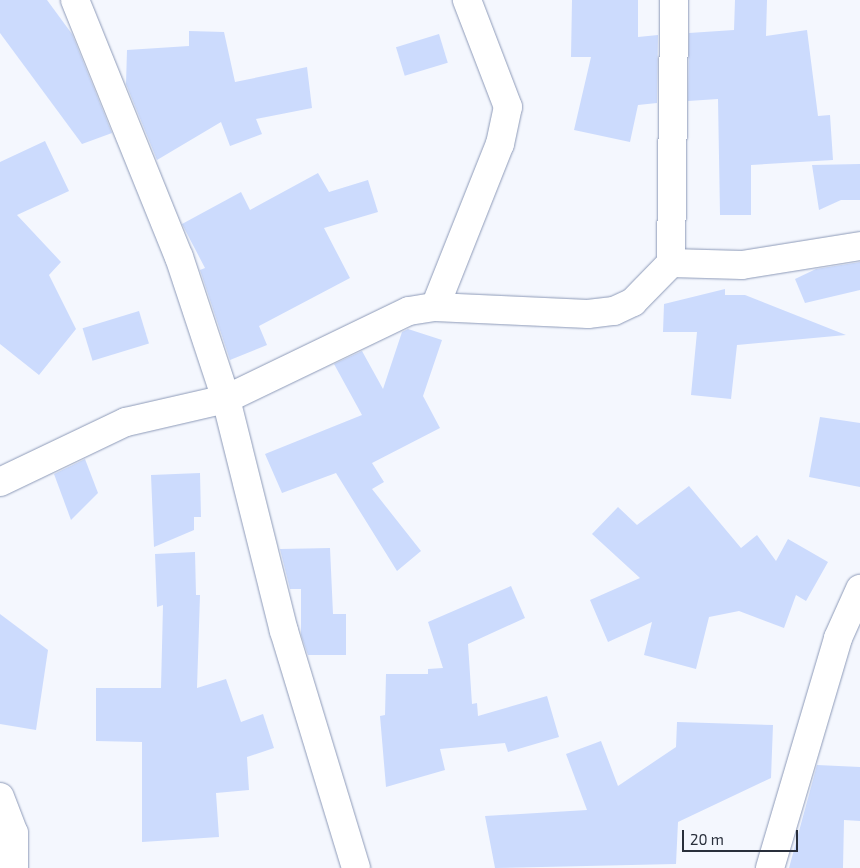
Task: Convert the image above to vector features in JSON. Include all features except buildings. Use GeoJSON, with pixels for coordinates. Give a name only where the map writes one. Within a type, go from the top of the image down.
{"type":"FeatureCollection","features":[{"type":"Feature","properties":{"kind":"street"},"geometry":{"type":"LineString","coordinates":[[75,0],[179,257],[226,399],[284,631],[356,868]]}},
{"type":"Feature","properties":{"kind":"street"},"geometry":{"type":"LineString","coordinates":[[435,307],[500,144],[508,107],[467,0]]}},
{"type":"Feature","properties":{"kind":"street"},"geometry":{"type":"LineString","coordinates":[[0,482],[126,422],[226,399],[371,325],[408,310],[435,307],[588,314],[614,311],[633,302],[671,263],[674,0]]}},
{"type":"Feature","properties":{"kind":"street"},"geometry":{"type":"LineString","coordinates":[[671,263],[742,266],[860,246]]}},
{"type":"Feature","properties":{"kind":"street"},"geometry":{"type":"LineString","coordinates":[[770,868],[838,638],[860,589]]}},
{"type":"Feature","properties":{"kind":"street"},"geometry":{"type":"LineString","coordinates":[[0,797],[14,833],[14,868]]}}]}
